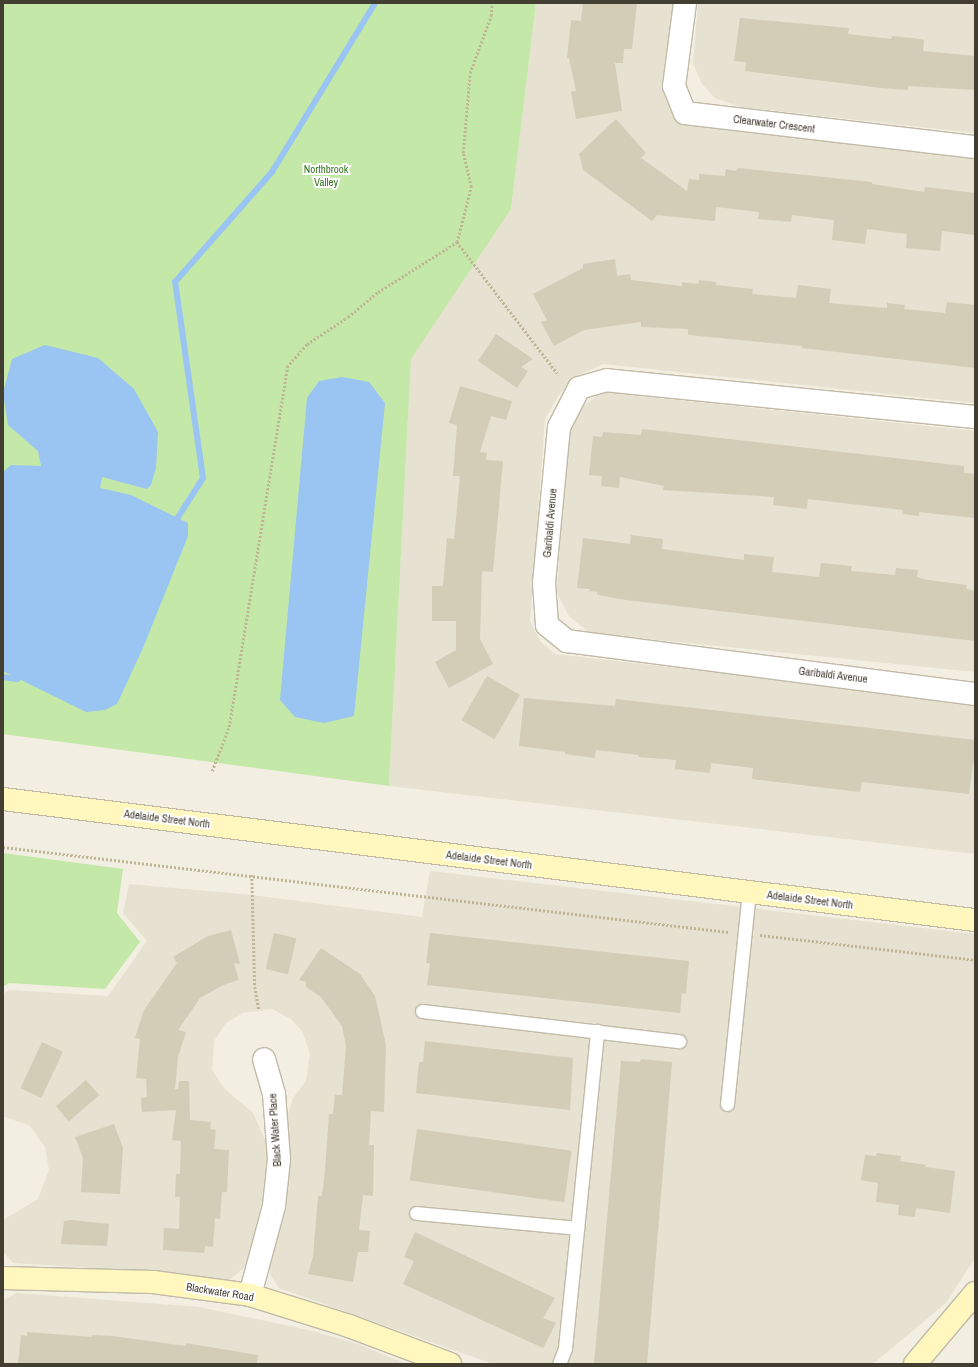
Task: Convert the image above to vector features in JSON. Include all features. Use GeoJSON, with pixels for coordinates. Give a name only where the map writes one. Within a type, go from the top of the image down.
{"type":"FeatureCollection","features":[{"type":"Feature","properties":{"kind":"main road","name":"Adelaide Street North"},"geometry":{"type":"LineString","coordinates":[[3,799],[975,920]]}},
{"type":"Feature","properties":{"kind":"main road","name":"Blackwater Road"},"geometry":{"type":"LineString","coordinates":[[3,1278],[153,1282],[250,1296],[350,1326],[450,1364]]}},
{"type":"Feature","properties":{"kind":"main road"},"geometry":{"type":"LineString","coordinates":[[917,1364],[975,1293]]}},
{"type":"Feature","properties":{"kind":"street","name":"Clearwater Crescent"},"geometry":{"type":"LineString","coordinates":[[685,3],[674,86],[685,113],[975,147]]}},
{"type":"Feature","properties":{"kind":"street","name":"Garibaldi Avenue"},"geometry":{"type":"LineString","coordinates":[[975,417],[607,380],[579,388],[559,427],[544,583],[547,625],[567,641],[975,694]]}},
{"type":"Feature","properties":{"kind":"street","name":"Black Water Place"},"geometry":{"type":"LineString","coordinates":[[250,1296],[274,1206],[279,1159],[274,1094],[264,1059]]}},
{"type":"Feature","properties":{"kind":"lane"},"geometry":{"type":"LineString","coordinates":[[727,1104],[749,892]]}},
{"type":"Feature","properties":{"kind":"lane"},"geometry":{"type":"LineString","coordinates":[[422,1011],[679,1041]]}},
{"type":"Feature","properties":{"kind":"lane"},"geometry":{"type":"LineString","coordinates":[[559,1364],[565,1348],[597,1032]]}},
{"type":"Feature","properties":{"kind":"lane"},"geometry":{"type":"LineString","coordinates":[[416,1213],[577,1228]]}},
{"type":"Feature","properties":{"kind":"path"},"geometry":{"type":"LineString","coordinates":[[212,771],[229,727],[287,367],[307,344],[348,317],[378,292],[457,242],[471,187],[463,153],[470,73],[491,16],[492,3]]}},
{"type":"Feature","properties":{"kind":"path"},"geometry":{"type":"LineString","coordinates":[[457,242],[557,373]]}},
{"type":"Feature","properties":{"kind":"path"},"geometry":{"type":"LineString","coordinates":[[3,847],[252,875],[744,934],[791,937],[975,960]]}},
{"type":"Feature","properties":{"kind":"path"},"geometry":{"type":"LineString","coordinates":[[252,875],[255,987],[259,1010]]}},
{"type":"Feature","properties":{"kind":"shaded area"},"geometry":{"type":"Polygon","coordinates":[[[536,3],[675,3],[667,76],[669,104],[689,124],[707,128],[975,158],[975,403],[603,364],[579,375],[560,393],[545,419],[530,621],[541,642],[555,654],[975,702],[975,854],[389,786],[411,359],[511,209],[536,3]]]}},
{"type":"Feature","properties":{"kind":"shaded area"},"geometry":{"type":"Polygon","coordinates":[[[698,3],[975,3],[975,133],[741,107],[715,98],[702,84],[693,63],[698,3]]]}},
{"type":"Feature","properties":{"kind":"shaded area"},"geometry":{"type":"Polygon","coordinates":[[[602,392],[975,431],[975,672],[590,633],[569,616],[557,593],[566,439],[581,408],[602,392]]]}},
{"type":"Feature","properties":{"kind":"shaded area"},"geometry":{"type":"Polygon","coordinates":[[[430,871],[975,934],[975,1258],[946,1303],[873,1364],[493,1364],[279,1288],[271,1276],[269,1265],[291,1165],[286,1121],[293,1098],[306,1081],[310,1054],[302,1031],[291,1019],[272,1009],[243,1013],[226,1023],[214,1041],[212,1070],[224,1088],[253,1113],[266,1142],[268,1176],[246,1266],[228,1281],[125,1270],[13,1263],[3,1252],[3,1220],[38,1199],[49,1170],[45,1147],[30,1126],[3,1116],[3,994],[9,990],[108,996],[147,941],[123,913],[129,884],[252,895],[422,917],[430,871]]]}},
{"type":"Feature","properties":{"kind":"shaded area"},"geometry":{"type":"Polygon","coordinates":[[[17,1293],[199,1307],[313,1331],[358,1344],[406,1364],[3,1364],[3,1300],[17,1293]]]}},
{"type":"Feature","properties":{"kind":"green space","name":"Northbrook Valley"},"geometry":{"type":"Polygon","coordinates":[[[3,3],[536,3],[511,209],[411,359],[389,786],[3,734],[3,3]]]}},
{"type":"Feature","properties":{"kind":"green space"},"geometry":{"type":"Polygon","coordinates":[[[3,853],[123,869],[117,913],[140,942],[105,989],[9,983],[3,987],[3,853]]]}},
{"type":"Feature","properties":{"kind":"water"},"geometry":{"type":"Polygon","coordinates":[[[45,345],[98,358],[134,389],[158,432],[156,468],[151,485],[147,489],[102,477],[100,488],[131,495],[188,523],[188,536],[143,648],[117,704],[105,710],[86,712],[3,671],[3,472],[11,465],[41,466],[38,451],[8,425],[3,393],[12,359],[45,345]]]}},
{"type":"Feature","properties":{"kind":"water"},"geometry":{"type":"Polygon","coordinates":[[[342,377],[369,382],[385,403],[354,716],[324,723],[295,717],[280,700],[307,398],[319,381],[342,377]]]}},
{"type":"Feature","properties":{"kind":"building"},"geometry":{"type":"Polygon","coordinates":[[[583,3],[637,3],[632,49],[624,49],[623,63],[615,63],[622,111],[576,119],[571,92],[576,91],[569,58],[567,58],[571,20],[581,21],[583,3]]]}},
{"type":"Feature","properties":{"kind":"building"},"geometry":{"type":"Polygon","coordinates":[[[740,18],[849,28],[848,34],[891,39],[892,36],[924,40],[923,51],[975,56],[975,90],[908,86],[908,90],[881,88],[745,71],[746,62],[734,61],[740,18]]]}},
{"type":"Feature","properties":{"kind":"building"},"geometry":{"type":"Polygon","coordinates":[[[616,119],[646,153],[641,158],[687,191],[689,179],[699,180],[699,174],[725,176],[726,169],[736,171],[738,168],[872,182],[872,184],[924,192],[925,187],[975,193],[975,235],[942,231],[940,251],[906,248],[907,234],[867,229],[865,244],[832,240],[834,220],[792,215],[791,222],[758,219],[759,212],[716,207],[715,221],[657,215],[652,221],[583,170],[579,154],[616,119]]]}},
{"type":"Feature","properties":{"kind":"building"},"geometry":{"type":"Polygon","coordinates":[[[615,259],[617,276],[630,274],[631,280],[682,286],[682,282],[698,284],[699,280],[716,282],[716,285],[753,289],[752,294],[796,298],[798,285],[831,289],[829,303],[887,308],[887,303],[905,305],[904,309],[945,313],[947,302],[975,305],[975,368],[802,348],[802,346],[688,335],[688,329],[641,327],[641,322],[584,330],[554,346],[541,322],[547,320],[533,294],[583,268],[583,264],[615,259]]]}},
{"type":"Feature","properties":{"kind":"building"},"geometry":{"type":"Polygon","coordinates":[[[496,334],[533,359],[521,367],[528,371],[517,388],[478,361],[496,334]]]}},
{"type":"Feature","properties":{"kind":"building"},"geometry":{"type":"Polygon","coordinates":[[[460,386],[512,401],[506,420],[491,416],[480,452],[487,453],[486,460],[503,461],[493,572],[482,571],[480,639],[493,664],[449,688],[435,662],[456,650],[456,621],[432,621],[432,586],[443,586],[447,538],[454,539],[460,476],[453,476],[457,425],[449,423],[460,386]]]}},
{"type":"Feature","properties":{"kind":"building"},"geometry":{"type":"Polygon","coordinates":[[[642,429],[964,466],[964,473],[975,474],[975,518],[919,512],[919,516],[902,514],[903,510],[808,499],[807,509],[773,505],[774,497],[663,490],[664,486],[620,477],[619,488],[601,486],[602,476],[589,475],[593,436],[602,437],[603,432],[641,435],[642,429]]]}},
{"type":"Feature","properties":{"kind":"building"},"geometry":{"type":"Polygon","coordinates":[[[631,535],[663,539],[662,549],[744,560],[744,554],[774,557],[772,572],[819,577],[821,563],[852,566],[851,571],[895,575],[896,568],[918,570],[917,577],[928,580],[967,585],[966,589],[975,591],[975,641],[626,600],[598,595],[597,592],[589,591],[590,589],[577,588],[583,538],[630,544],[631,535]]]}},
{"type":"Feature","properties":{"kind":"building"},"geometry":{"type":"Polygon","coordinates":[[[487,676],[520,695],[494,739],[462,720],[487,676]]]}},
{"type":"Feature","properties":{"kind":"building"},"geometry":{"type":"Polygon","coordinates":[[[524,698],[615,706],[616,699],[975,740],[975,763],[973,763],[969,794],[862,782],[860,792],[752,779],[753,768],[711,763],[710,773],[675,769],[676,760],[638,757],[639,755],[596,750],[595,758],[565,754],[565,752],[519,746],[524,698]]]}},
{"type":"Feature","properties":{"kind":"building"},"geometry":{"type":"Polygon","coordinates":[[[231,930],[240,964],[234,963],[239,980],[223,985],[200,998],[178,1030],[186,1032],[178,1057],[175,1089],[178,1089],[179,1081],[189,1081],[190,1120],[211,1122],[210,1129],[216,1130],[214,1149],[229,1150],[227,1192],[222,1192],[220,1219],[215,1218],[213,1247],[205,1246],[204,1253],[163,1250],[164,1228],[179,1229],[180,1197],[175,1197],[176,1174],[180,1174],[181,1141],[172,1140],[176,1110],[142,1112],[141,1098],[147,1097],[146,1079],[136,1078],[140,1039],[135,1038],[144,1010],[177,963],[173,957],[208,936],[231,930]]]}},
{"type":"Feature","properties":{"kind":"building"},"geometry":{"type":"Polygon","coordinates":[[[274,933],[296,938],[288,974],[266,969],[274,933]]]}},
{"type":"Feature","properties":{"kind":"building"},"geometry":{"type":"Polygon","coordinates":[[[430,933],[689,961],[686,994],[682,993],[680,1013],[427,985],[430,963],[426,963],[430,933]]]}},
{"type":"Feature","properties":{"kind":"building"},"geometry":{"type":"Polygon","coordinates":[[[321,948],[360,974],[375,996],[386,1045],[384,1112],[371,1111],[369,1145],[374,1145],[373,1196],[363,1195],[359,1230],[370,1231],[368,1252],[358,1252],[353,1282],[308,1274],[313,1257],[318,1196],[322,1196],[329,1114],[333,1114],[335,1095],[342,1095],[346,1046],[342,1026],[321,997],[306,987],[306,982],[299,980],[321,948]]]}},
{"type":"Feature","properties":{"kind":"building"},"geometry":{"type":"Polygon","coordinates":[[[425,1041],[573,1058],[570,1110],[416,1093],[419,1062],[423,1062],[425,1041]]]}},
{"type":"Feature","properties":{"kind":"building"},"geometry":{"type":"Polygon","coordinates":[[[42,1042],[63,1052],[41,1098],[20,1088],[42,1042]]]}},
{"type":"Feature","properties":{"kind":"building"},"geometry":{"type":"Polygon","coordinates":[[[641,1059],[672,1062],[647,1364],[594,1364],[621,1061],[640,1062],[641,1059]]]}},
{"type":"Feature","properties":{"kind":"building"},"geometry":{"type":"Polygon","coordinates":[[[86,1080],[99,1095],[69,1121],[56,1106],[86,1080]]]}},
{"type":"Feature","properties":{"kind":"building"},"geometry":{"type":"Polygon","coordinates":[[[114,1124],[123,1148],[120,1194],[81,1192],[83,1158],[75,1137],[114,1124]]]}},
{"type":"Feature","properties":{"kind":"building"},"geometry":{"type":"Polygon","coordinates":[[[417,1129],[571,1151],[564,1202],[410,1180],[417,1129]]]}},
{"type":"Feature","properties":{"kind":"building"},"geometry":{"type":"Polygon","coordinates":[[[877,1153],[901,1156],[900,1161],[926,1165],[925,1167],[955,1171],[950,1213],[916,1208],[915,1217],[898,1215],[899,1205],[876,1202],[878,1183],[861,1180],[865,1155],[876,1156],[877,1153]]]}},
{"type":"Feature","properties":{"kind":"building"},"geometry":{"type":"Polygon","coordinates":[[[71,1220],[109,1224],[107,1246],[61,1244],[64,1221],[71,1220]]]}},
{"type":"Feature","properties":{"kind":"building"},"geometry":{"type":"Polygon","coordinates":[[[415,1232],[555,1298],[543,1318],[556,1323],[543,1348],[403,1284],[414,1261],[404,1257],[415,1232]]]}},
{"type":"Feature","properties":{"kind":"building"},"geometry":{"type":"Polygon","coordinates":[[[27,1332],[92,1337],[92,1335],[112,1336],[186,1346],[186,1343],[258,1355],[257,1364],[18,1364],[21,1335],[27,1336],[27,1332]]]}},
{"type":"Feature","properties":{"kind":"waterway"},"geometry":{"type":"LineString","coordinates":[[173,525],[203,478],[175,282],[272,172],[375,3]]}},
{"type":"Feature","properties":{"kind":"waterway"},"geometry":{"type":"LineString","coordinates":[[3,677],[17,679],[25,674]]}}]}
